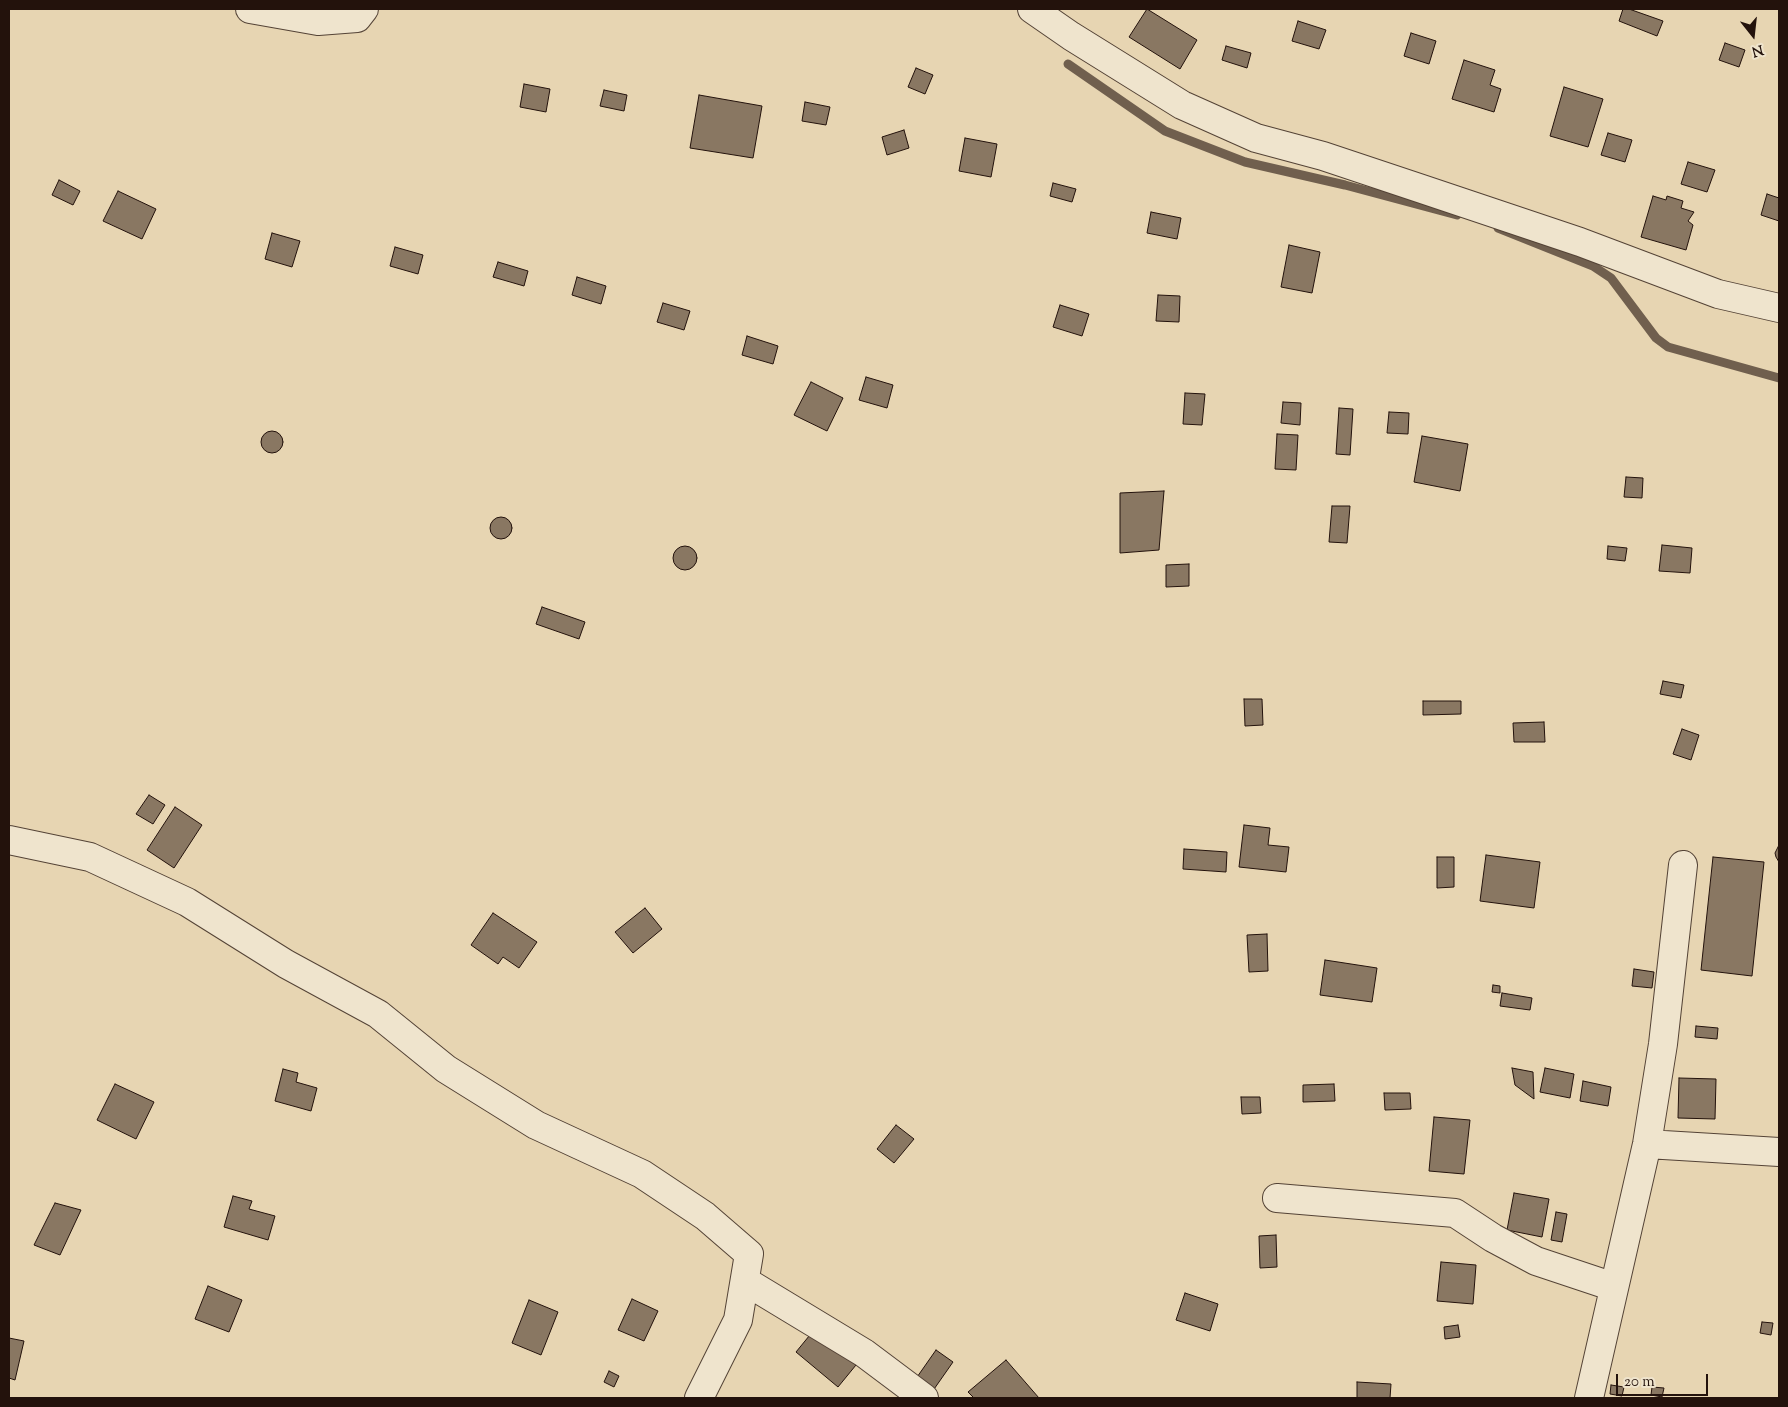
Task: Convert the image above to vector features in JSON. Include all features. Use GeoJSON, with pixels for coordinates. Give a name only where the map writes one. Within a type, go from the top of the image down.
{"type":"FeatureCollection","features":[{"type":"Feature","properties":{"kind":"street"},"geometry":{"type":"LineString","coordinates":[[250,9],[318,21],[356,18],[364,9]]}},
{"type":"Feature","properties":{"kind":"street"},"geometry":{"type":"LineString","coordinates":[[1032,9],[1071,36],[1182,104],[1256,138],[1323,156],[1432,192],[1580,242],[1718,294],[1779,308]]}},
{"type":"Feature","properties":{"kind":"street"},"geometry":{"type":"LineString","coordinates":[[9,840],[90,858],[187,902],[286,964],[378,1014],[446,1068],[536,1125],[642,1174],[706,1216],[749,1254],[738,1320],[699,1398]]}},
{"type":"Feature","properties":{"kind":"street"},"geometry":{"type":"LineString","coordinates":[[1589,1398],[1647,1144],[1663,1044],[1683,865]]}},
{"type":"Feature","properties":{"kind":"street"},"geometry":{"type":"LineString","coordinates":[[1647,1144],[1779,1152]]}},
{"type":"Feature","properties":{"kind":"street"},"geometry":{"type":"LineString","coordinates":[[1277,1198],[1455,1213],[1493,1238],[1536,1261],[1614,1287]]}},
{"type":"Feature","properties":{"kind":"street"},"geometry":{"type":"LineString","coordinates":[[745,1281],[864,1353],[924,1398]]}},
{"type":"Feature","properties":{"kind":"building"},"geometry":{"type":"Polygon","coordinates":[[[1147,9],[1197,40],[1180,69],[1129,37],[1147,9]]]}},
{"type":"Feature","properties":{"kind":"building"},"geometry":{"type":"Polygon","coordinates":[[[1623,9],[1629,9],[1663,21],[1657,36],[1619,21],[1623,9]]]}},
{"type":"Feature","properties":{"kind":"building"},"geometry":{"type":"Polygon","coordinates":[[[1298,21],[1326,30],[1319,49],[1292,41],[1298,21]]]}},
{"type":"Feature","properties":{"kind":"building"},"geometry":{"type":"Polygon","coordinates":[[[1411,33],[1436,41],[1429,64],[1404,56],[1411,33]]]}},
{"type":"Feature","properties":{"kind":"building"},"geometry":{"type":"Polygon","coordinates":[[[1725,43],[1745,50],[1739,67],[1719,60],[1725,43]]]}},
{"type":"Feature","properties":{"kind":"building"},"geometry":{"type":"Polygon","coordinates":[[[1226,46],[1251,53],[1247,68],[1222,60],[1226,46]]]}},
{"type":"Feature","properties":{"kind":"building"},"geometry":{"type":"Polygon","coordinates":[[[1464,60],[1495,70],[1490,85],[1501,89],[1494,112],[1452,99],[1464,60]]]}},
{"type":"Feature","properties":{"kind":"building"},"geometry":{"type":"Polygon","coordinates":[[[916,68],[933,75],[925,94],[908,87],[916,68]]]}},
{"type":"Feature","properties":{"kind":"building"},"geometry":{"type":"Polygon","coordinates":[[[524,84],[550,89],[546,112],[520,107],[524,84]]]}},
{"type":"Feature","properties":{"kind":"building"},"geometry":{"type":"Polygon","coordinates":[[[1564,87],[1603,99],[1588,147],[1550,136],[1564,87]]]}},
{"type":"Feature","properties":{"kind":"building"},"geometry":{"type":"Polygon","coordinates":[[[604,90],[627,95],[624,111],[600,106],[604,90]]]}},
{"type":"Feature","properties":{"kind":"building"},"geometry":{"type":"Polygon","coordinates":[[[699,95],[762,106],[753,158],[690,148],[699,95]]]}},
{"type":"Feature","properties":{"kind":"building"},"geometry":{"type":"Polygon","coordinates":[[[805,102],[830,107],[826,125],[802,121],[805,102]]]}},
{"type":"Feature","properties":{"kind":"building"},"geometry":{"type":"Polygon","coordinates":[[[904,130],[909,148],[887,155],[882,137],[904,130]]]}},
{"type":"Feature","properties":{"kind":"building"},"geometry":{"type":"Polygon","coordinates":[[[1608,133],[1632,140],[1625,162],[1601,155],[1608,133]]]}},
{"type":"Feature","properties":{"kind":"building"},"geometry":{"type":"Polygon","coordinates":[[[965,138],[997,144],[991,177],[959,171],[965,138]]]}},
{"type":"Feature","properties":{"kind":"building"},"geometry":{"type":"Polygon","coordinates":[[[1688,162],[1715,170],[1707,192],[1681,184],[1688,162]]]}},
{"type":"Feature","properties":{"kind":"building"},"geometry":{"type":"Polygon","coordinates":[[[59,180],[80,191],[73,205],[52,195],[59,180]]]}},
{"type":"Feature","properties":{"kind":"building"},"geometry":{"type":"Polygon","coordinates":[[[1053,183],[1076,189],[1072,202],[1050,196],[1053,183]]]}},
{"type":"Feature","properties":{"kind":"building"},"geometry":{"type":"Polygon","coordinates":[[[118,191],[156,209],[142,239],[103,221],[118,191]]]}},
{"type":"Feature","properties":{"kind":"building"},"geometry":{"type":"Polygon","coordinates":[[[1767,194],[1779,198],[1779,221],[1761,215],[1767,194]]]}},
{"type":"Feature","properties":{"kind":"building"},"geometry":{"type":"Polygon","coordinates":[[[1653,196],[1666,200],[1667,196],[1683,201],[1681,208],[1694,212],[1688,221],[1693,225],[1686,250],[1641,237],[1653,196]]]}},
{"type":"Feature","properties":{"kind":"building"},"geometry":{"type":"Polygon","coordinates":[[[1151,212],[1181,218],[1177,239],[1147,233],[1151,212]]]}},
{"type":"Feature","properties":{"kind":"building"},"geometry":{"type":"Polygon","coordinates":[[[272,233],[300,241],[292,267],[265,259],[272,233]]]}},
{"type":"Feature","properties":{"kind":"building"},"geometry":{"type":"Polygon","coordinates":[[[1289,245],[1320,252],[1312,293],[1281,287],[1289,245]]]}},
{"type":"Feature","properties":{"kind":"building"},"geometry":{"type":"Polygon","coordinates":[[[395,247],[423,255],[418,274],[390,266],[395,247]]]}},
{"type":"Feature","properties":{"kind":"building"},"geometry":{"type":"Polygon","coordinates":[[[498,262],[528,271],[524,286],[493,277],[498,262]]]}},
{"type":"Feature","properties":{"kind":"building"},"geometry":{"type":"Polygon","coordinates":[[[577,277],[606,286],[601,304],[572,295],[577,277]]]}},
{"type":"Feature","properties":{"kind":"building"},"geometry":{"type":"Polygon","coordinates":[[[1158,295],[1180,296],[1179,322],[1156,321],[1158,295]]]}},
{"type":"Feature","properties":{"kind":"building"},"geometry":{"type":"Polygon","coordinates":[[[663,303],[690,311],[684,330],[657,322],[663,303]]]}},
{"type":"Feature","properties":{"kind":"building"},"geometry":{"type":"Polygon","coordinates":[[[1060,305],[1089,314],[1082,336],[1053,327],[1060,305]]]}},
{"type":"Feature","properties":{"kind":"building"},"geometry":{"type":"Polygon","coordinates":[[[747,336],[778,346],[773,364],[742,355],[747,336]]]}},
{"type":"Feature","properties":{"kind":"building"},"geometry":{"type":"Polygon","coordinates":[[[866,377],[893,385],[887,408],[859,400],[866,377]]]}},
{"type":"Feature","properties":{"kind":"building"},"geometry":{"type":"Polygon","coordinates":[[[811,382],[843,398],[827,431],[794,415],[811,382]]]}},
{"type":"Feature","properties":{"kind":"building"},"geometry":{"type":"Polygon","coordinates":[[[1185,393],[1205,394],[1202,425],[1183,424],[1185,393]]]}},
{"type":"Feature","properties":{"kind":"building"},"geometry":{"type":"Polygon","coordinates":[[[1283,402],[1301,403],[1300,425],[1281,423],[1283,402]]]}},
{"type":"Feature","properties":{"kind":"building"},"geometry":{"type":"Polygon","coordinates":[[[1339,408],[1353,409],[1350,455],[1336,454],[1339,408]]]}},
{"type":"Feature","properties":{"kind":"building"},"geometry":{"type":"Polygon","coordinates":[[[1389,412],[1409,413],[1408,434],[1387,433],[1389,412]]]}},
{"type":"Feature","properties":{"kind":"building"},"geometry":{"type":"Polygon","coordinates":[[[272,431],[280,434],[283,442],[280,450],[272,453],[264,450],[261,442],[264,434],[272,431]]]}},
{"type":"Feature","properties":{"kind":"building"},"geometry":{"type":"Polygon","coordinates":[[[1277,434],[1298,435],[1296,470],[1275,469],[1277,434]]]}},
{"type":"Feature","properties":{"kind":"building"},"geometry":{"type":"Polygon","coordinates":[[[1422,436],[1468,444],[1460,491],[1414,482],[1422,436]]]}},
{"type":"Feature","properties":{"kind":"building"},"geometry":{"type":"Polygon","coordinates":[[[1626,477],[1643,478],[1642,498],[1624,497],[1626,477]]]}},
{"type":"Feature","properties":{"kind":"building"},"geometry":{"type":"Polygon","coordinates":[[[1164,491],[1159,550],[1120,553],[1120,493],[1164,491]]]}},
{"type":"Feature","properties":{"kind":"building"},"geometry":{"type":"Polygon","coordinates":[[[1332,506],[1350,506],[1347,543],[1329,542],[1332,506]]]}},
{"type":"Feature","properties":{"kind":"building"},"geometry":{"type":"Polygon","coordinates":[[[501,517],[509,520],[512,528],[509,536],[501,539],[493,536],[490,528],[493,520],[501,517]]]}},
{"type":"Feature","properties":{"kind":"building"},"geometry":{"type":"Polygon","coordinates":[[[1662,545],[1692,548],[1690,573],[1659,571],[1662,545]]]}},
{"type":"Feature","properties":{"kind":"building"},"geometry":{"type":"Polygon","coordinates":[[[685,546],[694,549],[697,558],[694,567],[685,570],[676,567],[673,558],[676,549],[685,546]]]}},
{"type":"Feature","properties":{"kind":"building"},"geometry":{"type":"Polygon","coordinates":[[[1608,546],[1627,548],[1625,561],[1607,559],[1608,546]]]}},
{"type":"Feature","properties":{"kind":"building"},"geometry":{"type":"Polygon","coordinates":[[[1189,564],[1189,586],[1166,587],[1166,565],[1189,564]]]}},
{"type":"Feature","properties":{"kind":"building"},"geometry":{"type":"Polygon","coordinates":[[[542,607],[585,622],[579,639],[536,624],[542,607]]]}},
{"type":"Feature","properties":{"kind":"building"},"geometry":{"type":"Polygon","coordinates":[[[1663,681],[1684,685],[1681,698],[1660,694],[1663,681]]]}},
{"type":"Feature","properties":{"kind":"building"},"geometry":{"type":"Polygon","coordinates":[[[1244,699],[1262,699],[1263,725],[1245,726],[1244,699]]]}},
{"type":"Feature","properties":{"kind":"building"},"geometry":{"type":"Polygon","coordinates":[[[1423,701],[1461,701],[1461,714],[1423,715],[1423,701]]]}},
{"type":"Feature","properties":{"kind":"building"},"geometry":{"type":"Polygon","coordinates":[[[1544,722],[1545,742],[1514,742],[1513,723],[1544,722]]]}},
{"type":"Feature","properties":{"kind":"building"},"geometry":{"type":"Polygon","coordinates":[[[1682,729],[1699,735],[1691,760],[1673,754],[1682,729]]]}},
{"type":"Feature","properties":{"kind":"building"},"geometry":{"type":"Polygon","coordinates":[[[149,795],[165,805],[153,824],[136,814],[149,795]]]}},
{"type":"Feature","properties":{"kind":"building"},"geometry":{"type":"Polygon","coordinates":[[[175,807],[202,825],[174,868],[147,850],[175,807]]]}},
{"type":"Feature","properties":{"kind":"building"},"geometry":{"type":"Polygon","coordinates":[[[1244,825],[1270,828],[1268,845],[1289,847],[1286,872],[1239,867],[1244,825]]]}},
{"type":"Feature","properties":{"kind":"building"},"geometry":{"type":"Polygon","coordinates":[[[1779,845],[1779,862],[1775,853],[1779,845]]]}},
{"type":"Feature","properties":{"kind":"building"},"geometry":{"type":"Polygon","coordinates":[[[1184,849],[1227,852],[1226,872],[1183,869],[1184,849]]]}},
{"type":"Feature","properties":{"kind":"building"},"geometry":{"type":"Polygon","coordinates":[[[1486,855],[1540,862],[1534,908],[1480,901],[1486,855]]]}},
{"type":"Feature","properties":{"kind":"building"},"geometry":{"type":"Polygon","coordinates":[[[1437,857],[1454,857],[1454,887],[1437,888],[1437,857]]]}},
{"type":"Feature","properties":{"kind":"building"},"geometry":{"type":"Polygon","coordinates":[[[1713,857],[1764,862],[1752,976],[1701,970],[1713,857]]]}},
{"type":"Feature","properties":{"kind":"building"},"geometry":{"type":"Polygon","coordinates":[[[645,908],[662,929],[633,953],[615,932],[645,908]]]}},
{"type":"Feature","properties":{"kind":"building"},"geometry":{"type":"Polygon","coordinates":[[[493,913],[537,942],[519,968],[503,957],[498,964],[471,945],[493,913]]]}},
{"type":"Feature","properties":{"kind":"building"},"geometry":{"type":"Polygon","coordinates":[[[1267,934],[1268,971],[1249,972],[1247,935],[1267,934]]]}},
{"type":"Feature","properties":{"kind":"building"},"geometry":{"type":"Polygon","coordinates":[[[1325,960],[1377,968],[1372,1002],[1320,995],[1325,960]]]}},
{"type":"Feature","properties":{"kind":"building"},"geometry":{"type":"Polygon","coordinates":[[[1634,969],[1654,972],[1652,988],[1632,986],[1634,969]]]}},
{"type":"Feature","properties":{"kind":"building"},"geometry":{"type":"Polygon","coordinates":[[[1493,985],[1500,986],[1500,993],[1492,992],[1493,985]]]}},
{"type":"Feature","properties":{"kind":"building"},"geometry":{"type":"Polygon","coordinates":[[[1502,993],[1532,998],[1530,1010],[1500,1006],[1502,993]]]}},
{"type":"Feature","properties":{"kind":"building"},"geometry":{"type":"Polygon","coordinates":[[[1696,1026],[1718,1028],[1717,1039],[1695,1037],[1696,1026]]]}},
{"type":"Feature","properties":{"kind":"building"},"geometry":{"type":"Polygon","coordinates":[[[1512,1068],[1533,1072],[1534,1099],[1515,1085],[1512,1068]]]}},
{"type":"Feature","properties":{"kind":"building"},"geometry":{"type":"Polygon","coordinates":[[[1545,1068],[1574,1074],[1570,1098],[1540,1092],[1545,1068]]]}},
{"type":"Feature","properties":{"kind":"building"},"geometry":{"type":"Polygon","coordinates":[[[283,1069],[298,1073],[296,1082],[317,1088],[311,1111],[275,1101],[283,1069]]]}},
{"type":"Feature","properties":{"kind":"building"},"geometry":{"type":"Polygon","coordinates":[[[1679,1078],[1716,1079],[1715,1119],[1678,1118],[1679,1078]]]}},
{"type":"Feature","properties":{"kind":"building"},"geometry":{"type":"Polygon","coordinates":[[[1583,1081],[1611,1087],[1608,1106],[1580,1101],[1583,1081]]]}},
{"type":"Feature","properties":{"kind":"building"},"geometry":{"type":"Polygon","coordinates":[[[115,1084],[154,1102],[136,1139],[97,1120],[115,1084]]]}},
{"type":"Feature","properties":{"kind":"building"},"geometry":{"type":"Polygon","coordinates":[[[1334,1084],[1335,1101],[1303,1102],[1303,1085],[1334,1084]]]}},
{"type":"Feature","properties":{"kind":"building"},"geometry":{"type":"Polygon","coordinates":[[[1384,1093],[1410,1093],[1411,1109],[1385,1110],[1384,1093]]]}},
{"type":"Feature","properties":{"kind":"building"},"geometry":{"type":"Polygon","coordinates":[[[1241,1097],[1260,1097],[1261,1113],[1242,1114],[1241,1097]]]}},
{"type":"Feature","properties":{"kind":"building"},"geometry":{"type":"Polygon","coordinates":[[[1434,1117],[1470,1120],[1464,1174],[1429,1171],[1434,1117]]]}},
{"type":"Feature","properties":{"kind":"building"},"geometry":{"type":"Polygon","coordinates":[[[896,1125],[914,1139],[894,1163],[877,1149],[896,1125]]]}},
{"type":"Feature","properties":{"kind":"building"},"geometry":{"type":"Polygon","coordinates":[[[1514,1193],[1549,1199],[1542,1237],[1507,1230],[1514,1193]]]}},
{"type":"Feature","properties":{"kind":"building"},"geometry":{"type":"Polygon","coordinates":[[[233,1196],[252,1201],[249,1209],[275,1216],[268,1240],[224,1227],[233,1196]]]}},
{"type":"Feature","properties":{"kind":"building"},"geometry":{"type":"Polygon","coordinates":[[[55,1203],[81,1210],[60,1255],[34,1245],[55,1203]]]}},
{"type":"Feature","properties":{"kind":"building"},"geometry":{"type":"Polygon","coordinates":[[[1556,1212],[1567,1214],[1562,1242],[1551,1240],[1556,1212]]]}},
{"type":"Feature","properties":{"kind":"building"},"geometry":{"type":"Polygon","coordinates":[[[1276,1235],[1277,1267],[1260,1268],[1259,1236],[1276,1235]]]}},
{"type":"Feature","properties":{"kind":"building"},"geometry":{"type":"Polygon","coordinates":[[[1441,1262],[1476,1265],[1473,1304],[1437,1301],[1441,1262]]]}},
{"type":"Feature","properties":{"kind":"building"},"geometry":{"type":"Polygon","coordinates":[[[208,1286],[242,1300],[229,1332],[195,1319],[208,1286]]]}},
{"type":"Feature","properties":{"kind":"building"},"geometry":{"type":"Polygon","coordinates":[[[1185,1293],[1218,1304],[1210,1331],[1176,1320],[1185,1293]]]}},
{"type":"Feature","properties":{"kind":"building"},"geometry":{"type":"Polygon","coordinates":[[[632,1299],[658,1311],[644,1341],[618,1330],[632,1299]]]}},
{"type":"Feature","properties":{"kind":"building"},"geometry":{"type":"Polygon","coordinates":[[[529,1300],[558,1312],[541,1355],[512,1343],[529,1300]]]}},
{"type":"Feature","properties":{"kind":"building"},"geometry":{"type":"Polygon","coordinates":[[[1762,1322],[1773,1323],[1771,1335],[1760,1333],[1762,1322]]]}},
{"type":"Feature","properties":{"kind":"building"},"geometry":{"type":"Polygon","coordinates":[[[1458,1325],[1460,1337],[1445,1339],[1444,1327],[1458,1325]]]}},
{"type":"Feature","properties":{"kind":"building"},"geometry":{"type":"Polygon","coordinates":[[[814,1330],[856,1365],[838,1387],[796,1352],[814,1330]]]}},
{"type":"Feature","properties":{"kind":"building"},"geometry":{"type":"Polygon","coordinates":[[[9,1338],[24,1341],[15,1380],[9,1378],[9,1338]]]}},
{"type":"Feature","properties":{"kind":"building"},"geometry":{"type":"Polygon","coordinates":[[[936,1350],[953,1362],[932,1392],[915,1380],[936,1350]]]}},
{"type":"Feature","properties":{"kind":"building"},"geometry":{"type":"Polygon","coordinates":[[[1006,1360],[1039,1398],[974,1398],[968,1392],[1006,1360]]]}},
{"type":"Feature","properties":{"kind":"building"},"geometry":{"type":"Polygon","coordinates":[[[609,1371],[619,1376],[614,1387],[604,1382],[609,1371]]]}},
{"type":"Feature","properties":{"kind":"building"},"geometry":{"type":"Polygon","coordinates":[[[1357,1382],[1391,1384],[1390,1398],[1357,1398],[1357,1382]]]}},
{"type":"Feature","properties":{"kind":"building"},"geometry":{"type":"Polygon","coordinates":[[[1611,1385],[1624,1387],[1622,1396],[1610,1394],[1611,1385]]]}},
{"type":"Feature","properties":{"kind":"building"},"geometry":{"type":"Polygon","coordinates":[[[1652,1387],[1664,1388],[1662,1397],[1651,1395],[1652,1387]]]}},
{"type":"Feature","properties":{"kind":"waterway"},"geometry":{"type":"LineString","coordinates":[[1068,64],[1165,131],[1245,162],[1345,185],[1457,215]]}},
{"type":"Feature","properties":{"kind":"waterway"},"geometry":{"type":"LineString","coordinates":[[1498,228],[1593,266],[1611,278],[1656,338],[1668,347],[1779,378]]}}]}
